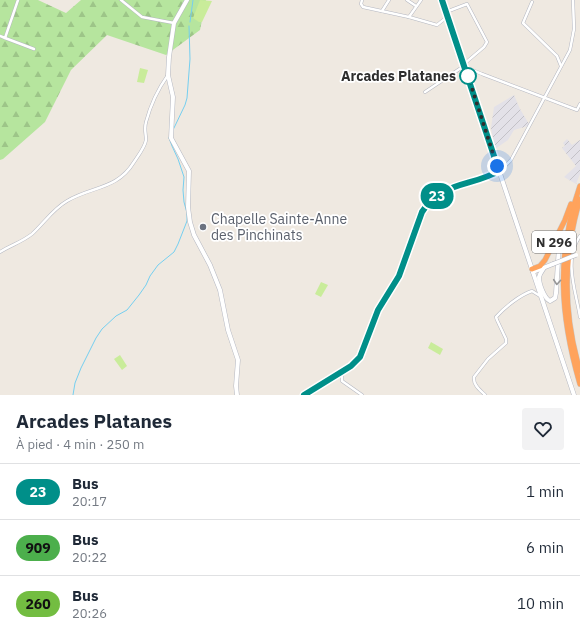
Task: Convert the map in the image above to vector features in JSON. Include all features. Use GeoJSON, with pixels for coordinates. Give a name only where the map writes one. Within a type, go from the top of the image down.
{"type":"FeatureCollection","features":[{"type":"Feature","properties":{"kind":"highway","name":"N 296"},"geometry":{"type":"LineString","coordinates":[[533,270],[543,263],[560,229],[580,180]]}},
{"type":"Feature","properties":{"kind":"highway"},"geometry":{"type":"LineString","coordinates":[[580,186],[571,216],[563,269],[566,326],[580,384]]}},
{"type":"Feature","properties":{"kind":"highway"},"geometry":{"type":"LineString","coordinates":[[580,199],[570,238],[567,283],[569,321],[580,370]]}},
{"type":"Feature","properties":{"kind":"street"},"geometry":{"type":"LineString","coordinates":[[5,38],[18,0]]}},
{"type":"Feature","properties":{"kind":"street"},"geometry":{"type":"LineString","coordinates":[[121,0],[142,17],[174,23]]}},
{"type":"Feature","properties":{"kind":"street"},"geometry":{"type":"LineString","coordinates":[[187,0],[174,23],[168,75],[173,96],[171,134],[175,146],[189,171],[188,207],[190,222],[194,235],[210,265],[220,290],[228,330],[238,360],[236,386],[237,395]]}},
{"type":"Feature","properties":{"kind":"street"},"geometry":{"type":"LineString","coordinates":[[362,0],[361,4],[363,7],[437,25],[447,14],[467,4],[487,42],[465,69],[425,92]]}},
{"type":"Feature","properties":{"kind":"street"},"geometry":{"type":"LineString","coordinates":[[382,11],[389,0]]}},
{"type":"Feature","properties":{"kind":"street"},"geometry":{"type":"LineString","coordinates":[[406,0],[416,7]]}},
{"type":"Feature","properties":{"kind":"street"},"geometry":{"type":"LineString","coordinates":[[409,17],[421,0]]}},
{"type":"Feature","properties":{"kind":"street"},"geometry":{"type":"LineString","coordinates":[[442,0],[574,395]]}},
{"type":"Feature","properties":{"kind":"street"},"geometry":{"type":"LineString","coordinates":[[304,395],[342,372],[355,363],[360,357],[376,314],[399,276],[422,212],[426,205],[446,189],[499,171],[511,160],[570,50],[574,29],[573,0]]}},
{"type":"Feature","properties":{"kind":"street"},"geometry":{"type":"LineString","coordinates":[[532,2],[523,23],[557,56],[561,66]]}},
{"type":"Feature","properties":{"kind":"street"},"geometry":{"type":"LineString","coordinates":[[0,36],[34,49]]}},
{"type":"Feature","properties":{"kind":"street"},"geometry":{"type":"LineString","coordinates":[[465,69],[577,110],[580,104]]}},
{"type":"Feature","properties":{"kind":"street"},"geometry":{"type":"LineString","coordinates":[[0,252],[25,239],[57,208],[67,201],[110,185],[129,169],[146,142],[145,128],[148,116],[162,84],[168,75]]}},
{"type":"Feature","properties":{"kind":"street"},"geometry":{"type":"LineString","coordinates":[[544,268],[540,273],[539,279],[545,297],[550,301],[555,298],[556,293],[560,229]]}},
{"type":"Feature","properties":{"kind":"street"},"geometry":{"type":"LineString","coordinates":[[580,236],[574,250],[571,268],[580,317]]}},
{"type":"Feature","properties":{"kind":"street"},"geometry":{"type":"LineString","coordinates":[[533,270],[544,268],[578,255]]}},
{"type":"Feature","properties":{"kind":"street"},"geometry":{"type":"LineString","coordinates":[[533,270],[540,296],[548,314]]}},
{"type":"Feature","properties":{"kind":"street"},"geometry":{"type":"LineString","coordinates":[[485,395],[474,383],[473,379],[488,359],[506,343],[506,339],[496,316],[526,293],[532,292],[540,296]]}},
{"type":"Feature","properties":{"kind":"street"},"geometry":{"type":"LineString","coordinates":[[342,372],[342,381],[362,395]]}},
{"type":"Feature","properties":{"kind":"shaded area"},"geometry":{"type":"Polygon","coordinates":[[[514,95],[529,124],[528,126],[514,130],[508,140],[495,149],[491,128],[494,107],[514,95]]]}},
{"type":"Feature","properties":{"kind":"shaded area"},"geometry":{"type":"Polygon","coordinates":[[[567,139],[572,145],[580,140],[580,174],[576,184],[564,177],[576,166],[562,148],[565,146],[563,143],[567,139]]]}},
{"type":"Feature","properties":{"kind":"green space"},"geometry":{"type":"Polygon","coordinates":[[[0,0],[38,0],[66,13],[81,0],[206,0],[200,30],[166,55],[107,35],[71,70],[45,122],[0,160],[0,0]]]}},
{"type":"Feature","properties":{"kind":"green space"},"geometry":{"type":"Polygon","coordinates":[[[200,0],[212,1],[202,22],[199,22],[193,18],[200,0]]]}},
{"type":"Feature","properties":{"kind":"green space"},"geometry":{"type":"Polygon","coordinates":[[[140,68],[148,70],[144,83],[137,82],[140,68]]]}},
{"type":"Feature","properties":{"kind":"green space"},"geometry":{"type":"Polygon","coordinates":[[[321,282],[328,285],[321,297],[315,294],[321,282]]]}},
{"type":"Feature","properties":{"kind":"green space"},"geometry":{"type":"Polygon","coordinates":[[[431,342],[443,349],[440,355],[428,348],[431,342]]]}},
{"type":"Feature","properties":{"kind":"green space"},"geometry":{"type":"Polygon","coordinates":[[[120,355],[127,366],[122,370],[114,359],[120,355]]]}},
{"type":"Feature","properties":{"kind":"waterway"},"geometry":{"type":"LineString","coordinates":[[190,22],[193,0]]}},
{"type":"Feature","properties":{"kind":"waterway"},"geometry":{"type":"LineString","coordinates":[[173,130],[187,98],[190,59],[189,26]]}},
{"type":"Feature","properties":{"kind":"waterway"},"geometry":{"type":"LineString","coordinates":[[73,395],[75,383],[81,368],[96,338],[102,329],[116,316],[127,310],[146,285],[150,276],[158,265],[174,252],[187,221],[183,190],[184,177],[169,138]]}},
{"type":"Feature","properties":{"kind":"bus line","name":"23"},"geometry":{"type":"LineString","coordinates":[[304,395],[351,366],[360,357],[374,318],[399,276],[422,212],[426,205],[446,189],[499,171],[442,0]]}},
{"type":"Feature","properties":{"kind":"place","name":"Arcades Platanes"},"geometry":{"type":"Point","coordinates":[468,76]}},
{"type":"Feature","properties":{"kind":"place","name":"Chapelle Sainte-Anne des Pinchinats"},"geometry":{"type":"Point","coordinates":[203,227]}},
{"type":"Feature","properties":{"kind":"route"},"geometry":{"type":"LineString","coordinates":[[468,76],[497,166]]}}]}
